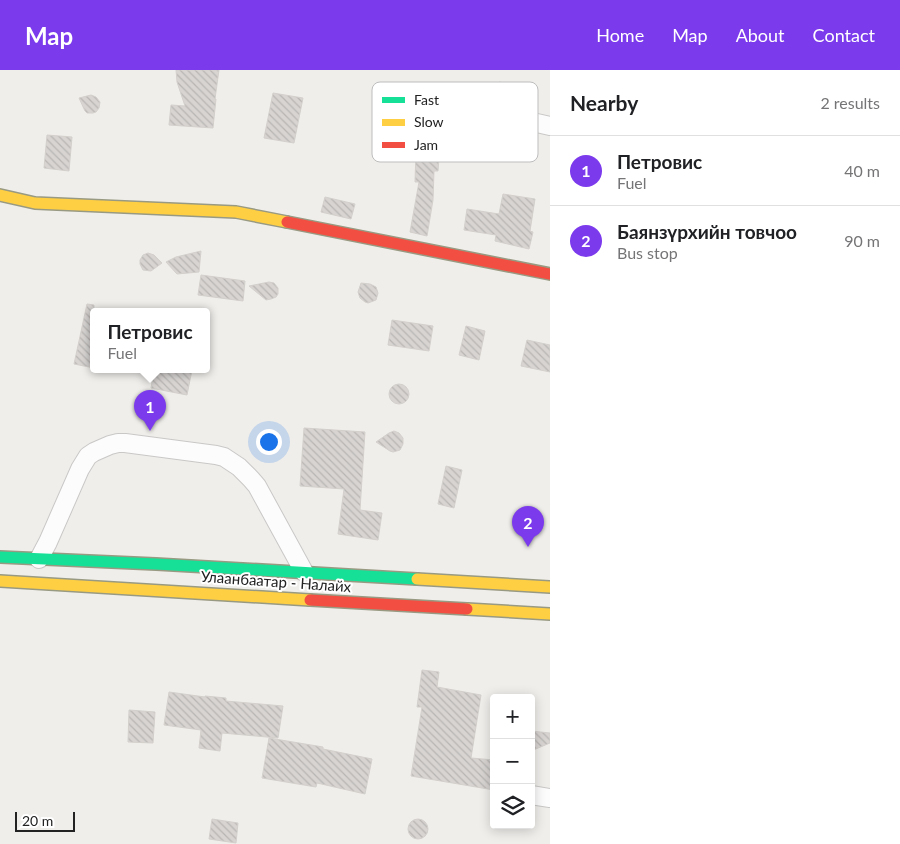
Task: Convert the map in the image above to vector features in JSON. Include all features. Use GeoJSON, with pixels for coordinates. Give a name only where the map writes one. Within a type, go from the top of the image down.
{"type":"FeatureCollection","features":[{"type":"Feature","properties":{"kind":"main road"},"geometry":{"type":"LineString","coordinates":[[0,195],[35,202],[236,212],[550,274]]}},
{"type":"Feature","properties":{"kind":"main road","name":"Улаанбаатар - Налайх"},"geometry":{"type":"LineString","coordinates":[[0,557],[304,572],[550,587]]}},
{"type":"Feature","properties":{"kind":"main road","name":"Улаанбаатар - Налайх"},"geometry":{"type":"LineString","coordinates":[[0,581],[550,614]]}},
{"type":"Feature","properties":{"kind":"street"},"geometry":{"type":"LineString","coordinates":[[39,559],[88,456],[110,445],[125,443],[216,455],[232,462],[251,479],[262,494],[304,572]]}},
{"type":"Feature","properties":{"kind":"street"},"geometry":{"type":"LineString","coordinates":[[535,796],[550,798]]}},
{"type":"Feature","properties":{"kind":"building"},"geometry":{"type":"Polygon","coordinates":[[[176,70],[219,70],[213,128],[169,125],[171,105],[185,106],[177,82],[176,70]]]}},
{"type":"Feature","properties":{"kind":"building"},"geometry":{"type":"Polygon","coordinates":[[[273,93],[303,98],[294,143],[264,138],[273,93]]]}},
{"type":"Feature","properties":{"kind":"building"},"geometry":{"type":"Polygon","coordinates":[[[91,95],[100,102],[99,108],[96,112],[87,113],[79,98],[91,95]]]}},
{"type":"Feature","properties":{"kind":"building"},"geometry":{"type":"Polygon","coordinates":[[[47,135],[72,137],[69,171],[44,168],[47,135]]]}},
{"type":"Feature","properties":{"kind":"building"},"geometry":{"type":"Polygon","coordinates":[[[416,162],[439,162],[438,171],[434,171],[433,200],[427,236],[410,232],[419,182],[415,182],[416,162]]]}},
{"type":"Feature","properties":{"kind":"building"},"geometry":{"type":"Polygon","coordinates":[[[503,194],[535,199],[530,231],[533,232],[529,249],[495,241],[496,235],[464,230],[467,209],[499,214],[503,194]]]}},
{"type":"Feature","properties":{"kind":"building"},"geometry":{"type":"Polygon","coordinates":[[[325,197],[355,204],[351,219],[321,212],[325,197]]]}},
{"type":"Feature","properties":{"kind":"building"},"geometry":{"type":"Polygon","coordinates":[[[201,251],[199,272],[177,274],[166,262],[176,257],[201,251]]]}},
{"type":"Feature","properties":{"kind":"building"},"geometry":{"type":"Polygon","coordinates":[[[148,253],[154,255],[162,263],[151,271],[143,270],[140,264],[143,255],[148,253]]]}},
{"type":"Feature","properties":{"kind":"building"},"geometry":{"type":"Polygon","coordinates":[[[201,275],[245,281],[243,301],[198,295],[201,275]]]}},
{"type":"Feature","properties":{"kind":"building"},"geometry":{"type":"Polygon","coordinates":[[[269,282],[274,283],[278,288],[278,294],[276,297],[266,300],[249,286],[269,282]]]}},
{"type":"Feature","properties":{"kind":"building"},"geometry":{"type":"Polygon","coordinates":[[[361,283],[376,287],[378,293],[376,300],[368,303],[360,298],[358,292],[361,283]]]}},
{"type":"Feature","properties":{"kind":"building"},"geometry":{"type":"Polygon","coordinates":[[[87,304],[94,305],[94,308],[90,308],[90,367],[74,364],[87,304]]]}},
{"type":"Feature","properties":{"kind":"building"},"geometry":{"type":"Polygon","coordinates":[[[392,320],[433,326],[429,351],[388,345],[392,320]]]}},
{"type":"Feature","properties":{"kind":"building"},"geometry":{"type":"Polygon","coordinates":[[[466,326],[485,331],[479,360],[459,355],[466,326]]]}},
{"type":"Feature","properties":{"kind":"building"},"geometry":{"type":"Polygon","coordinates":[[[527,340],[550,345],[550,372],[521,366],[527,340]]]}},
{"type":"Feature","properties":{"kind":"building"},"geometry":{"type":"Polygon","coordinates":[[[154,373],[191,373],[187,395],[151,388],[154,373]]]}},
{"type":"Feature","properties":{"kind":"building"},"geometry":{"type":"Polygon","coordinates":[[[399,384],[406,387],[409,394],[406,401],[399,404],[392,401],[389,394],[392,387],[399,384]]]}},
{"type":"Feature","properties":{"kind":"building"},"geometry":{"type":"Polygon","coordinates":[[[304,428],[365,432],[360,510],[382,513],[378,540],[338,534],[344,489],[300,486],[304,428]]]}},
{"type":"Feature","properties":{"kind":"building"},"geometry":{"type":"Polygon","coordinates":[[[394,431],[403,438],[400,450],[390,451],[376,442],[389,433],[394,431]]]}},
{"type":"Feature","properties":{"kind":"building"},"geometry":{"type":"Polygon","coordinates":[[[446,466],[462,470],[454,508],[438,504],[446,466]]]}},
{"type":"Feature","properties":{"kind":"building"},"geometry":{"type":"Polygon","coordinates":[[[422,670],[439,672],[437,687],[481,695],[471,758],[490,760],[490,789],[411,776],[422,707],[417,707],[422,670]]]}},
{"type":"Feature","properties":{"kind":"building"},"geometry":{"type":"Polygon","coordinates":[[[169,692],[226,698],[226,701],[283,706],[278,738],[222,733],[220,751],[199,748],[201,730],[164,725],[169,692]]]}},
{"type":"Feature","properties":{"kind":"building"},"geometry":{"type":"Polygon","coordinates":[[[129,710],[155,712],[153,743],[128,742],[129,710]]]}},
{"type":"Feature","properties":{"kind":"building"},"geometry":{"type":"Polygon","coordinates":[[[535,731],[550,733],[550,743],[535,749],[535,731]]]}},
{"type":"Feature","properties":{"kind":"building"},"geometry":{"type":"Polygon","coordinates":[[[269,738],[323,747],[323,749],[372,759],[365,794],[317,783],[316,787],[262,778],[269,738]]]}},
{"type":"Feature","properties":{"kind":"building"},"geometry":{"type":"Polygon","coordinates":[[[212,819],[238,823],[236,843],[209,839],[212,819]]]}},
{"type":"Feature","properties":{"kind":"building"},"geometry":{"type":"Polygon","coordinates":[[[418,819],[425,822],[428,829],[425,836],[418,839],[411,836],[408,829],[411,822],[418,819]]]}},
{"type":"Feature","properties":{"kind":"traffic: fast"},"geometry":{"type":"LineString","coordinates":[[0,557],[417,579]]}},
{"type":"Feature","properties":{"kind":"traffic: slow"},"geometry":{"type":"LineString","coordinates":[[0,195],[35,203],[236,212],[287,222]]}},
{"type":"Feature","properties":{"kind":"traffic: slow"},"geometry":{"type":"LineString","coordinates":[[417,579],[550,587]]}},
{"type":"Feature","properties":{"kind":"traffic: slow"},"geometry":{"type":"LineString","coordinates":[[0,581],[310,600]]}},
{"type":"Feature","properties":{"kind":"traffic: slow"},"geometry":{"type":"LineString","coordinates":[[467,609],[550,614]]}},
{"type":"Feature","properties":{"kind":"traffic: jam"},"geometry":{"type":"LineString","coordinates":[[287,222],[550,274]]}},
{"type":"Feature","properties":{"kind":"traffic: jam"},"geometry":{"type":"LineString","coordinates":[[310,600],[467,609]]}},
{"type":"Feature","properties":{"kind":"place","name":"Петровис"},"geometry":{"type":"Point","coordinates":[150,431]}},
{"type":"Feature","properties":{"kind":"place","name":"Баянзүрхийн товчоо"},"geometry":{"type":"Point","coordinates":[528,547]}}]}
